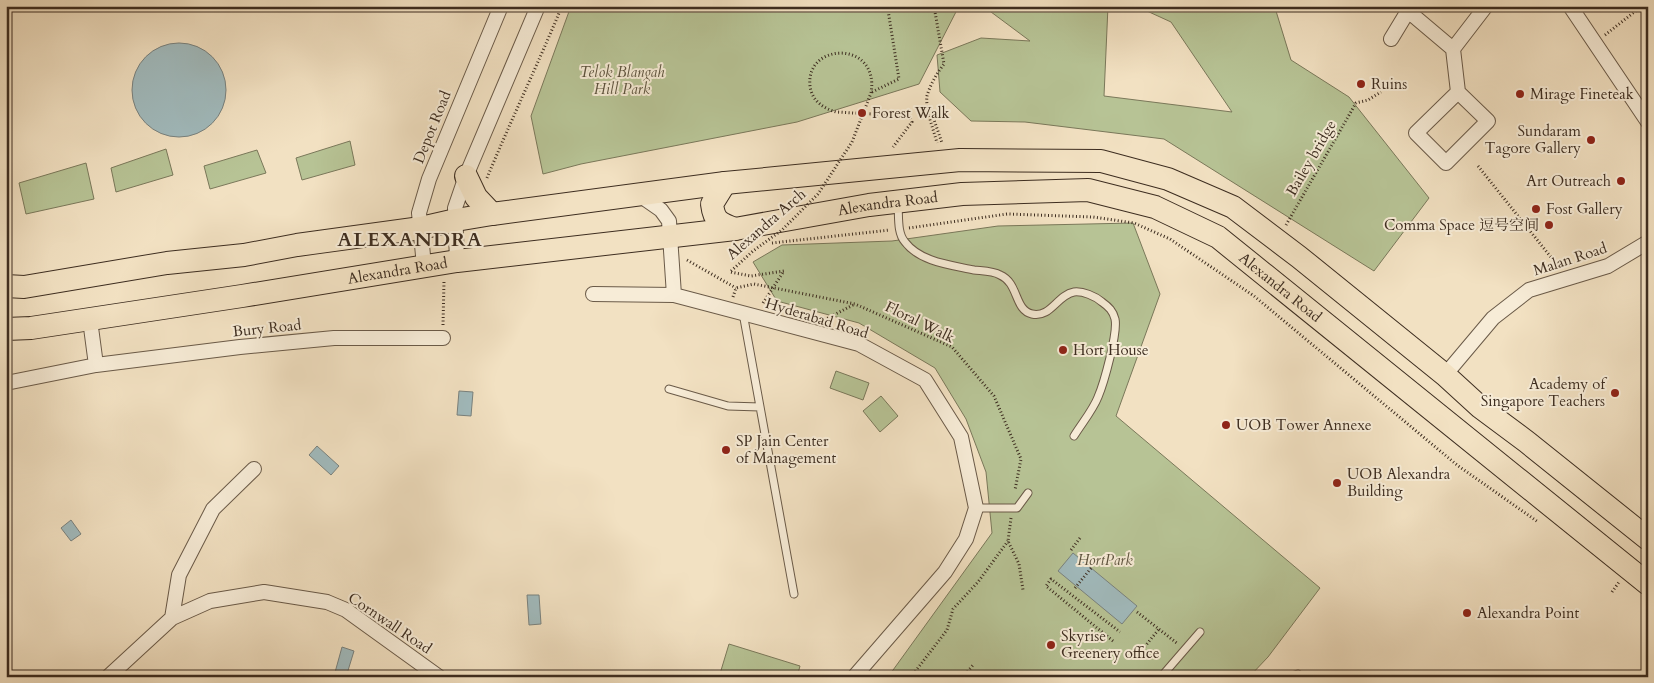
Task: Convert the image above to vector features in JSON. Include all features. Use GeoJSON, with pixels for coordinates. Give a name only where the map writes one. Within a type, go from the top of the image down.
{"type":"FeatureCollection","features":[{"type":"Feature","properties":{"kind":"main road"},"geometry":{"type":"LineString","coordinates":[[6,286],[24,287],[167,263],[244,255],[298,245],[421,228],[492,214],[726,183],[960,160],[1101,161],[1168,179],[1233,207],[1299,256],[1480,407],[1528,442],[1648,539]]}},
{"type":"Feature","properties":{"kind":"main road"},"geometry":{"type":"LineString","coordinates":[[477,177],[476,197],[492,214]]}},
{"type":"Feature","properties":{"kind":"main road"},"geometry":{"type":"LineString","coordinates":[[726,183],[712,204],[714,215],[720,224],[735,229]]}},
{"type":"Feature","properties":{"kind":"main road","name":"Alexandra Road"},"geometry":{"type":"LineString","coordinates":[[6,329],[31,328],[90,320],[242,296],[670,243],[735,229],[869,205],[962,194],[1088,190],[1156,207],[1218,237],[1648,584]]}},
{"type":"Feature","properties":{"kind":"main road"},"geometry":{"type":"LineString","coordinates":[[1480,407],[1499,441],[1500,446],[1494,459]]}},
{"type":"Feature","properties":{"kind":"street","name":"Depot Road"},"geometry":{"type":"LineString","coordinates":[[430,274],[419,213],[429,179],[501,6]]}},
{"type":"Feature","properties":{"kind":"street"},"geometry":{"type":"LineString","coordinates":[[455,270],[455,208],[477,177],[538,6]]}},
{"type":"Feature","properties":{"kind":"street"},"geometry":{"type":"LineString","coordinates":[[1453,49],[1486,6]]}},
{"type":"Feature","properties":{"kind":"street"},"geometry":{"type":"LineString","coordinates":[[1570,6],[1648,122]]}},
{"type":"Feature","properties":{"kind":"street"},"geometry":{"type":"LineString","coordinates":[[1391,39],[1408,11],[1453,49],[1458,92],[1488,122],[1446,164],[1416,134],[1458,92]]}},
{"type":"Feature","properties":{"kind":"street"},"geometry":{"type":"LineString","coordinates":[[638,194],[661,210],[669,221],[674,295]]}},
{"type":"Feature","properties":{"kind":"street","name":"Malan Road"},"geometry":{"type":"LineString","coordinates":[[1445,376],[1493,318],[1529,290],[1608,266],[1648,242]]}},
{"type":"Feature","properties":{"kind":"street","name":"Hyderabad Road"},"geometry":{"type":"LineString","coordinates":[[593,294],[674,295],[742,306],[859,344],[925,380],[961,437],[976,508],[966,539],[945,572],[854,677]]}},
{"type":"Feature","properties":{"kind":"street"},"geometry":{"type":"LineString","coordinates":[[90,320],[96,365]]}},
{"type":"Feature","properties":{"kind":"street","name":"Bury Road"},"geometry":{"type":"LineString","coordinates":[[6,383],[96,365],[240,347],[334,338],[443,338]]}},
{"type":"Feature","properties":{"kind":"street"},"geometry":{"type":"LineString","coordinates":[[172,618],[179,575],[213,509],[254,469]]}},
{"type":"Feature","properties":{"kind":"street","name":"Cornwall Road"},"geometry":{"type":"LineString","coordinates":[[108,677],[172,618],[210,601],[264,592],[327,602],[346,610],[439,677]]}},
{"type":"Feature","properties":{"kind":"lane"},"geometry":{"type":"LineString","coordinates":[[898,202],[900,229],[904,242],[919,254],[935,261],[1000,274],[1011,282],[1021,308],[1030,314],[1040,315],[1048,311],[1073,292],[1082,292],[1097,298],[1110,307],[1116,321],[1112,353],[1098,398],[1074,436]]}},
{"type":"Feature","properties":{"kind":"lane"},"geometry":{"type":"LineString","coordinates":[[742,306],[794,594]]}},
{"type":"Feature","properties":{"kind":"lane"},"geometry":{"type":"LineString","coordinates":[[669,389],[728,406],[760,407]]}},
{"type":"Feature","properties":{"kind":"lane"},"geometry":{"type":"LineString","coordinates":[[976,508],[1017,508],[1028,493]]}},
{"type":"Feature","properties":{"kind":"lane"},"geometry":{"type":"LineString","coordinates":[[1162,676],[1200,632]]}},
{"type":"Feature","properties":{"kind":"lane"},"geometry":{"type":"LineString","coordinates":[[1289,677],[1298,674],[1302,677]]}},
{"type":"Feature","properties":{"kind":"path"},"geometry":{"type":"LineString","coordinates":[[477,177],[495,157],[540,61],[562,6]]}},
{"type":"Feature","properties":{"kind":"path"},"geometry":{"type":"LineString","coordinates":[[872,93],[899,79],[888,10],[899,6]]}},
{"type":"Feature","properties":{"kind":"path"},"geometry":{"type":"LineString","coordinates":[[934,6],[944,64],[927,97],[929,113],[939,143]]}},
{"type":"Feature","properties":{"kind":"path"},"geometry":{"type":"LineString","coordinates":[[1595,43],[1642,6]]}},
{"type":"Feature","properties":{"kind":"path"},"geometry":{"type":"LineString","coordinates":[[872,93],[872,73],[864,61],[857,57],[843,53],[834,53],[821,59],[812,72],[811,91],[814,98],[826,108],[836,112],[909,116],[912,122],[892,147]]}},
{"type":"Feature","properties":{"kind":"path","name":"Bailey bridge"},"geometry":{"type":"LineString","coordinates":[[1286,226],[1356,103],[1368,100],[1381,92]]}},
{"type":"Feature","properties":{"kind":"path","name":"Alexandra Arch"},"geometry":{"type":"LineString","coordinates":[[763,303],[784,271],[751,276],[730,272],[753,251],[782,230],[818,194],[852,142],[872,93]]}},
{"type":"Feature","properties":{"kind":"path"},"geometry":{"type":"LineString","coordinates":[[1478,166],[1567,278]]}},
{"type":"Feature","properties":{"kind":"path"},"geometry":{"type":"LineString","coordinates":[[755,245],[900,229],[1007,214],[1093,218],[1134,224],[1170,238],[1254,296],[1457,465],[1544,526]]}},
{"type":"Feature","properties":{"kind":"path"},"geometry":{"type":"LineString","coordinates":[[670,243],[736,288],[733,297],[742,306]]}},
{"type":"Feature","properties":{"kind":"path"},"geometry":{"type":"LineString","coordinates":[[443,338],[444,282],[455,270]]}},
{"type":"Feature","properties":{"kind":"path"},"geometry":{"type":"LineString","coordinates":[[430,274],[444,282]]}},
{"type":"Feature","properties":{"kind":"path","name":"Floral Walk"},"geometry":{"type":"LineString","coordinates":[[736,288],[754,284],[855,304],[952,347],[994,396],[1021,459],[1008,541]]}},
{"type":"Feature","properties":{"kind":"path"},"geometry":{"type":"LineString","coordinates":[[756,302],[772,305]]}},
{"type":"Feature","properties":{"kind":"path"},"geometry":{"type":"LineString","coordinates":[[817,317],[826,319],[855,304]]}},
{"type":"Feature","properties":{"kind":"path"},"geometry":{"type":"LineString","coordinates":[[1071,550],[1080,538]]}},
{"type":"Feature","properties":{"kind":"path"},"geometry":{"type":"LineString","coordinates":[[911,677],[944,637],[954,609],[978,582],[1008,541],[1019,564],[1023,590]]}},
{"type":"Feature","properties":{"kind":"path"},"geometry":{"type":"LineString","coordinates":[[1075,588],[1092,568]]}},
{"type":"Feature","properties":{"kind":"path"},"geometry":{"type":"LineString","coordinates":[[1113,641],[1046,586],[1051,579],[1120,632]]}},
{"type":"Feature","properties":{"kind":"path"},"geometry":{"type":"LineString","coordinates":[[1137,612],[1185,649]]}},
{"type":"Feature","properties":{"kind":"path"},"geometry":{"type":"LineString","coordinates":[[1138,655],[1159,629]]}},
{"type":"Feature","properties":{"kind":"path"},"geometry":{"type":"LineString","coordinates":[[963,677],[973,665]]}},
{"type":"Feature","properties":{"kind":"green space","name":"Telok Blangah Hill Park"},"geometry":{"type":"Polygon","coordinates":[[[571,6],[959,6],[919,84],[797,122],[581,164],[543,174],[531,116],[571,6]]]}},
{"type":"Feature","properties":{"kind":"green space"},"geometry":{"type":"Polygon","coordinates":[[[983,6],[1108,6],[1104,96],[1232,112],[1171,22],[1136,6],[1276,6],[1291,60],[1349,97],[1429,198],[1374,271],[1164,139],[1025,122],[971,121],[940,92],[937,55],[981,38],[1030,41],[983,6]]]}},
{"type":"Feature","properties":{"kind":"green space"},"geometry":{"type":"Polygon","coordinates":[[[350,141],[355,165],[302,180],[296,158],[350,141]]]}},
{"type":"Feature","properties":{"kind":"green space"},"geometry":{"type":"Polygon","coordinates":[[[166,149],[173,175],[116,192],[111,168],[166,149]]]}},
{"type":"Feature","properties":{"kind":"green space"},"geometry":{"type":"Polygon","coordinates":[[[257,150],[266,173],[210,189],[204,166],[257,150]]]}},
{"type":"Feature","properties":{"kind":"green space"},"geometry":{"type":"Polygon","coordinates":[[[86,163],[94,199],[26,214],[19,183],[86,163]]]}},
{"type":"Feature","properties":{"kind":"green space","name":"HortPark"},"geometry":{"type":"Polygon","coordinates":[[[1133,223],[1160,294],[1116,416],[1320,588],[1268,657],[1249,677],[888,677],[992,533],[986,472],[966,419],[935,368],[859,323],[777,301],[753,262],[782,245],[892,241],[998,226],[1133,223]]]}},
{"type":"Feature","properties":{"kind":"green space"},"geometry":{"type":"Polygon","coordinates":[[[836,371],[869,383],[863,400],[830,388],[836,371]]]}},
{"type":"Feature","properties":{"kind":"green space"},"geometry":{"type":"Polygon","coordinates":[[[881,396],[898,416],[880,432],[863,411],[881,396]]]}},
{"type":"Feature","properties":{"kind":"green space"},"geometry":{"type":"Polygon","coordinates":[[[729,644],[800,666],[797,677],[719,677],[729,644]]]}},
{"type":"Feature","properties":{"kind":"water"},"geometry":{"type":"Polygon","coordinates":[[[179,43],[197,46],[212,57],[223,72],[226,90],[223,108],[212,123],[197,134],[179,137],[161,134],[146,123],[135,108],[132,90],[135,72],[146,57],[161,46],[179,43]]]}},
{"type":"Feature","properties":{"kind":"water"},"geometry":{"type":"Polygon","coordinates":[[[459,391],[473,392],[471,416],[457,415],[459,391]]]}},
{"type":"Feature","properties":{"kind":"water"},"geometry":{"type":"Polygon","coordinates":[[[317,446],[339,466],[331,475],[309,455],[317,446]]]}},
{"type":"Feature","properties":{"kind":"water"},"geometry":{"type":"Polygon","coordinates":[[[71,520],[81,534],[71,541],[61,528],[71,520]]]}},
{"type":"Feature","properties":{"kind":"water"},"geometry":{"type":"Polygon","coordinates":[[[1073,553],[1137,606],[1122,624],[1058,571],[1073,553]]]}},
{"type":"Feature","properties":{"kind":"water"},"geometry":{"type":"Polygon","coordinates":[[[527,595],[539,595],[541,624],[529,625],[527,595]]]}},
{"type":"Feature","properties":{"kind":"water"},"geometry":{"type":"Polygon","coordinates":[[[342,647],[354,651],[346,677],[334,676],[342,647]]]}},
{"type":"Feature","properties":{"kind":"place","name":"Ruins"},"geometry":{"type":"Point","coordinates":[1361,84]}},
{"type":"Feature","properties":{"kind":"place","name":"Mirage Fineteak"},"geometry":{"type":"Point","coordinates":[1520,94]}},
{"type":"Feature","properties":{"kind":"place","name":"Forest Walk"},"geometry":{"type":"Point","coordinates":[862,113]}},
{"type":"Feature","properties":{"kind":"place","name":"Sundaram Tagore Gallery"},"geometry":{"type":"Point","coordinates":[1591,140]}},
{"type":"Feature","properties":{"kind":"place","name":"Art Outreach"},"geometry":{"type":"Point","coordinates":[1621,181]}},
{"type":"Feature","properties":{"kind":"place","name":"Fost Gallery"},"geometry":{"type":"Point","coordinates":[1536,209]}},
{"type":"Feature","properties":{"kind":"place","name":"Comma Space 逗号空间"},"geometry":{"type":"Point","coordinates":[1549,225]}},
{"type":"Feature","properties":{"kind":"place","name":"Hort House"},"geometry":{"type":"Point","coordinates":[1063,350]}},
{"type":"Feature","properties":{"kind":"place","name":"Academy of Singapore Teachers"},"geometry":{"type":"Point","coordinates":[1615,393]}},
{"type":"Feature","properties":{"kind":"place","name":"UOB Tower Annexe"},"geometry":{"type":"Point","coordinates":[1226,425]}},
{"type":"Feature","properties":{"kind":"place","name":"SP Jain Center of Management"},"geometry":{"type":"Point","coordinates":[726,450]}},
{"type":"Feature","properties":{"kind":"place","name":"UOB Alexandra Building"},"geometry":{"type":"Point","coordinates":[1337,483]}},
{"type":"Feature","properties":{"kind":"place","name":"Alexandra Point"},"geometry":{"type":"Point","coordinates":[1467,613]}},
{"type":"Feature","properties":{"kind":"place","name":"Skyrise Greenery office"},"geometry":{"type":"Point","coordinates":[1051,645]}},
{"type":"Feature","properties":{"kind":"district","name":"ALEXANDRA"},"geometry":{"type":"Point","coordinates":[410,239]}}]}
